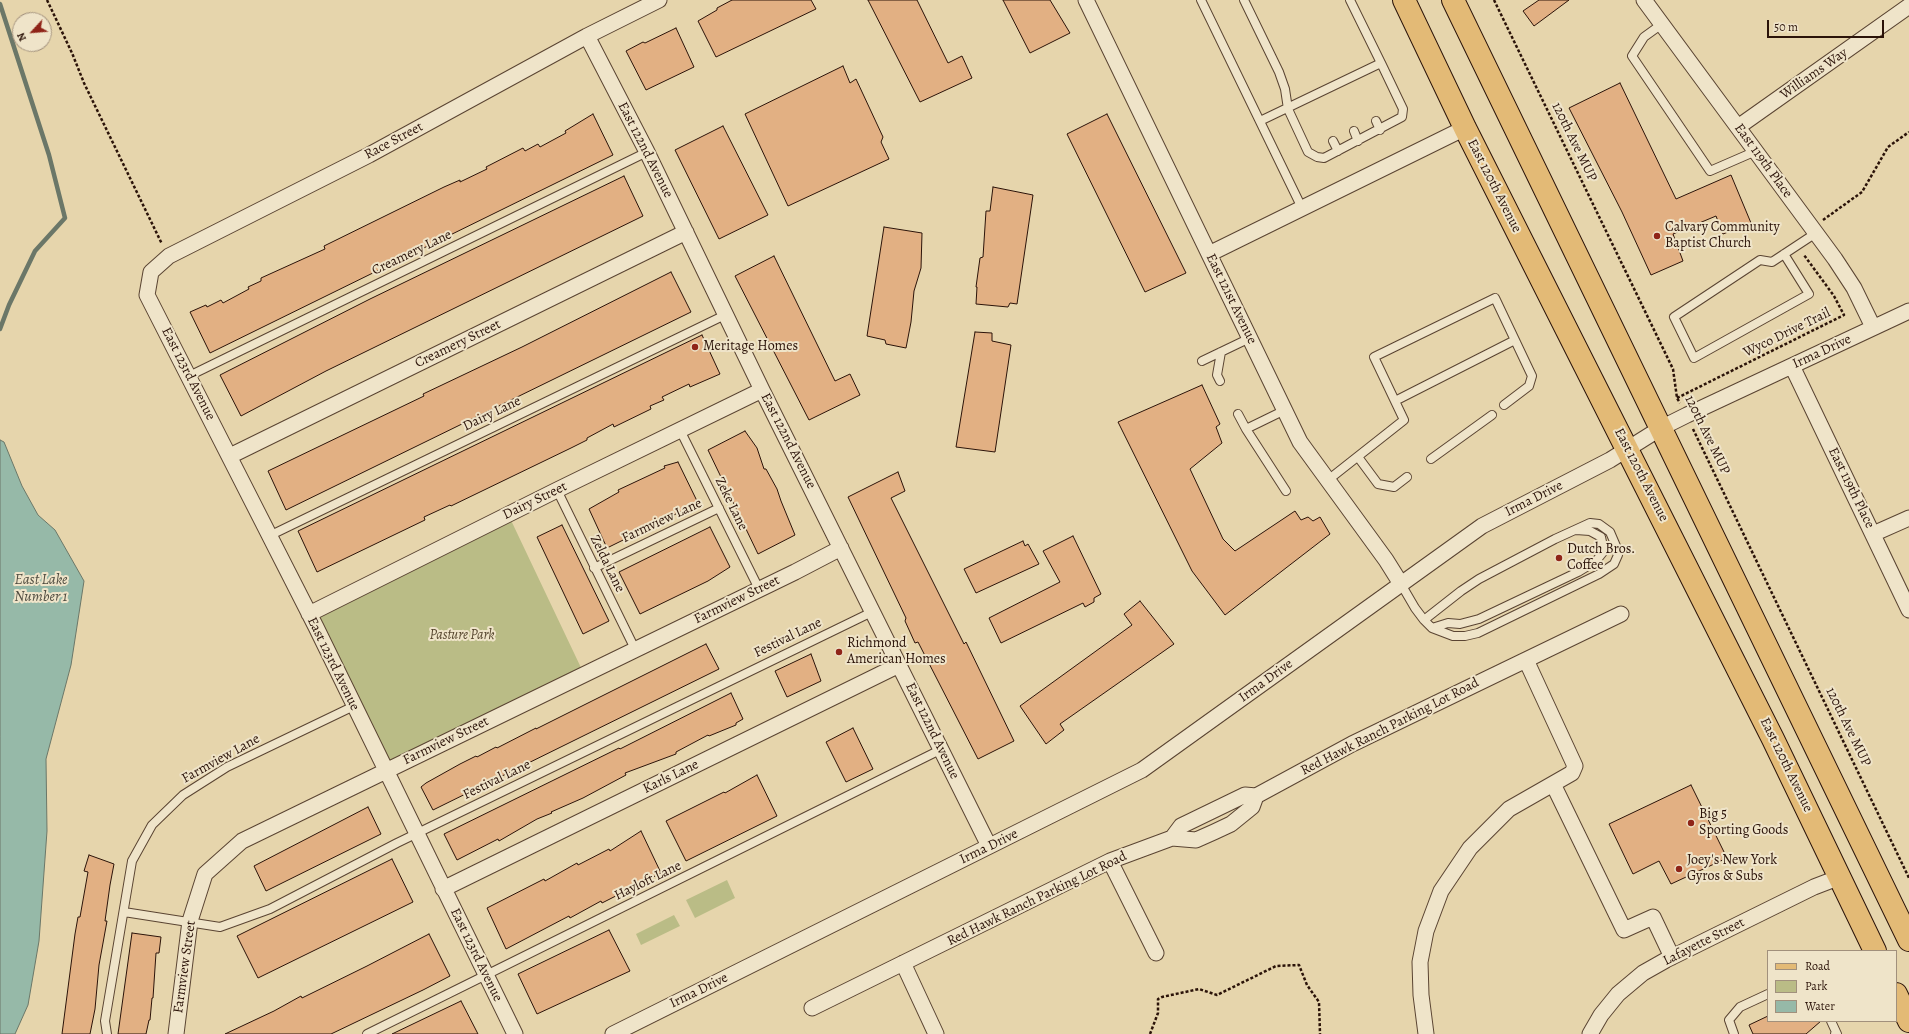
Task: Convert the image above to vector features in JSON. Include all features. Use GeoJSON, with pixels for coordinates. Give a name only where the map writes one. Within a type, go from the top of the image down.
{"type":"FeatureCollection","features":[{"type":"Feature","properties":{"kind":"main road","name":"East 120th Avenue"},"geometry":{"type":"LineString","coordinates":[[1404,0],[1465,128],[1710,612],[1875,950]]}},
{"type":"Feature","properties":{"kind":"main road"},"geometry":{"type":"LineString","coordinates":[[1453,0],[1909,940]]}},
{"type":"Feature","properties":{"kind":"main road"},"geometry":{"type":"LineString","coordinates":[[1897,996],[1909,1021]]}},
{"type":"Feature","properties":{"kind":"street","name":"Race Street"},"geometry":{"type":"LineString","coordinates":[[147,295],[151,272],[169,256],[369,155],[587,36],[659,0]]}},
{"type":"Feature","properties":{"kind":"street","name":"East 121st Avenue"},"geometry":{"type":"LineString","coordinates":[[1086,0],[1300,442],[1386,560],[1400,584]]}},
{"type":"Feature","properties":{"kind":"street","name":"East 119th Place"},"geometry":{"type":"LineString","coordinates":[[1644,0],[1756,151],[1819,227],[1854,288],[1873,327]]}},
{"type":"Feature","properties":{"kind":"street","name":"Williams Way"},"geometry":{"type":"LineString","coordinates":[[1738,127],[1909,6]]}},
{"type":"Feature","properties":{"kind":"street","name":"East 122nd Avenue"},"geometry":{"type":"LineString","coordinates":[[587,36],[686,232],[762,390],[989,846]]}},
{"type":"Feature","properties":{"kind":"street"},"geometry":{"type":"LineString","coordinates":[[1210,254],[1465,128]]}},
{"type":"Feature","properties":{"kind":"street","name":"Creamery Street"},"geometry":{"type":"LineString","coordinates":[[230,456],[686,232]]}},
{"type":"Feature","properties":{"kind":"street","name":"East 123rd Avenue"},"geometry":{"type":"LineString","coordinates":[[147,295],[230,456],[387,770],[416,834],[515,1034]]}},
{"type":"Feature","properties":{"kind":"street","name":"Irma Drive"},"geometry":{"type":"LineString","coordinates":[[613,1034],[1142,770],[1482,526],[1628,450],[1661,428],[1687,414],[1909,311]]}},
{"type":"Feature","properties":{"kind":"street","name":"East 119th Place"},"geometry":{"type":"LineString","coordinates":[[1792,366],[1909,610]]}},
{"type":"Feature","properties":{"kind":"street","name":"Dairy Street"},"geometry":{"type":"LineString","coordinates":[[309,614],[557,490],[762,390]]}},
{"type":"Feature","properties":{"kind":"street"},"geometry":{"type":"LineString","coordinates":[[1873,534],[1909,518]]}},
{"type":"Feature","properties":{"kind":"street","name":"Farmview Street"},"geometry":{"type":"LineString","coordinates":[[176,1034],[190,921],[206,874],[242,841],[759,590],[841,548]]}},
{"type":"Feature","properties":{"kind":"street","name":"Red Hawk Ranch Parking Lot Road"},"geometry":{"type":"LineString","coordinates":[[1172,838],[1181,826],[1245,795],[1256,796],[1352,744],[1621,614]]}},
{"type":"Feature","properties":{"kind":"street"},"geometry":{"type":"LineString","coordinates":[[1426,1034],[1420,995],[1420,962],[1426,931],[1441,892],[1470,848],[1509,809],[1572,773],[1575,766],[1526,660]]}},
{"type":"Feature","properties":{"kind":"street","name":"Karls Lane"},"geometry":{"type":"LineString","coordinates":[[443,889],[898,665]]}},
{"type":"Feature","properties":{"kind":"street"},"geometry":{"type":"LineString","coordinates":[[1553,784],[1624,930],[1653,917],[1672,958]]}},
{"type":"Feature","properties":{"kind":"street","name":"Red Hawk Ranch Parking Lot Road"},"geometry":{"type":"LineString","coordinates":[[812,1008],[1110,861],[1172,838],[1196,840],[1225,827],[1252,807],[1256,796]]}},
{"type":"Feature","properties":{"kind":"street"},"geometry":{"type":"LineString","coordinates":[[1110,861],[1156,953]]}},
{"type":"Feature","properties":{"kind":"street","name":"Lafayette Street"},"geometry":{"type":"LineString","coordinates":[[1590,1034],[1601,1016],[1618,994],[1643,974],[1819,885],[1840,877]]}},
{"type":"Feature","properties":{"kind":"street"},"geometry":{"type":"LineString","coordinates":[[903,963],[936,1034]]}},
{"type":"Feature","properties":{"kind":"lane"},"geometry":{"type":"LineString","coordinates":[[1244,0],[1279,72],[1285,89],[1288,109],[1308,152],[1312,155],[1324,158],[1399,120],[1404,114],[1350,0]]}},
{"type":"Feature","properties":{"kind":"lane"},"geometry":{"type":"LineString","coordinates":[[1205,1],[1302,208]]}},
{"type":"Feature","properties":{"kind":"lane"},"geometry":{"type":"LineString","coordinates":[[1662,24],[1644,37],[1632,56],[1710,171],[1756,151]]}},
{"type":"Feature","properties":{"kind":"lane"},"geometry":{"type":"LineString","coordinates":[[1260,121],[1334,90],[1381,63]]}},
{"type":"Feature","properties":{"kind":"lane"},"geometry":{"type":"LineString","coordinates":[[1376,121],[1380,130]]}},
{"type":"Feature","properties":{"kind":"lane"},"geometry":{"type":"LineString","coordinates":[[1354,131],[1358,141]]}},
{"type":"Feature","properties":{"kind":"lane"},"geometry":{"type":"LineString","coordinates":[[1333,142],[1338,151]]}},
{"type":"Feature","properties":{"kind":"lane","name":"Creamery Lane"},"geometry":{"type":"LineString","coordinates":[[189,376],[646,152]]}},
{"type":"Feature","properties":{"kind":"lane"},"geometry":{"type":"LineString","coordinates":[[1784,254],[1809,294],[1694,358],[1674,316],[1760,260],[1772,262],[1819,227]]}},
{"type":"Feature","properties":{"kind":"lane"},"geometry":{"type":"LineString","coordinates":[[1328,480],[1404,420],[1374,358],[1495,298],[1532,376],[1529,386],[1504,405]]}},
{"type":"Feature","properties":{"kind":"lane","name":"Dairy Lane"},"geometry":{"type":"LineString","coordinates":[[269,536],[725,315]]}},
{"type":"Feature","properties":{"kind":"lane"},"geometry":{"type":"LineString","coordinates":[[1202,361],[1250,338]]}},
{"type":"Feature","properties":{"kind":"lane"},"geometry":{"type":"LineString","coordinates":[[1395,401],[1515,340]]}},
{"type":"Feature","properties":{"kind":"lane"},"geometry":{"type":"LineString","coordinates":[[1220,352],[1217,375],[1220,381]]}},
{"type":"Feature","properties":{"kind":"lane"},"geometry":{"type":"LineString","coordinates":[[1246,429],[1285,410]]}},
{"type":"Feature","properties":{"kind":"lane"},"geometry":{"type":"LineString","coordinates":[[1238,414],[1286,491]]}},
{"type":"Feature","properties":{"kind":"lane"},"geometry":{"type":"LineString","coordinates":[[1431,460],[1492,415]]}},
{"type":"Feature","properties":{"kind":"lane","name":"Zeke Lane"},"geometry":{"type":"LineString","coordinates":[[680,430],[759,590]]}},
{"type":"Feature","properties":{"kind":"lane"},"geometry":{"type":"LineString","coordinates":[[1358,457],[1378,484],[1394,487],[1407,477]]}},
{"type":"Feature","properties":{"kind":"lane","name":"Zelda Lane"},"geometry":{"type":"LineString","coordinates":[[557,490],[635,649]]}},
{"type":"Feature","properties":{"kind":"lane","name":"Farmview Lane"},"geometry":{"type":"LineString","coordinates":[[594,568],[719,508]]}},
{"type":"Feature","properties":{"kind":"lane"},"geometry":{"type":"LineString","coordinates":[[1400,584],[1424,620],[1432,628],[1453,636],[1466,636],[1478,632],[1599,574],[1614,564],[1618,554],[1610,532],[1599,524],[1590,522],[1573,530],[1507,564],[1460,591],[1424,620]]}},
{"type":"Feature","properties":{"kind":"lane"},"geometry":{"type":"LineString","coordinates":[[1432,628],[1448,623],[1460,624],[1479,619],[1578,572],[1602,556],[1604,551],[1600,537],[1590,531],[1573,530]]}},
{"type":"Feature","properties":{"kind":"lane","name":"Festival Lane"},"geometry":{"type":"LineString","coordinates":[[124,912],[190,921],[220,927],[270,909],[416,834],[872,612]]}},
{"type":"Feature","properties":{"kind":"lane","name":"Farmview Lane"},"geometry":{"type":"LineString","coordinates":[[107,1034],[106,1021],[132,861],[152,825],[183,795],[235,763],[354,706]]}},
{"type":"Feature","properties":{"kind":"lane","name":"Hayloft Lane"},"geometry":{"type":"LineString","coordinates":[[367,1034],[940,750]]}},
{"type":"Feature","properties":{"kind":"lane"},"geometry":{"type":"LineString","coordinates":[[1734,1034],[1729,1020],[1740,1007],[1767,994]]}},
{"type":"Feature","properties":{"kind":"lane"},"geometry":{"type":"LineString","coordinates":[[1831,1022],[1837,1034],[1835,1034]]}},
{"type":"Feature","properties":{"kind":"path"},"geometry":{"type":"LineString","coordinates":[[47,0],[72,53],[84,83],[169,256]]}},
{"type":"Feature","properties":{"kind":"path","name":"120th Ave MUP"},"geometry":{"type":"LineString","coordinates":[[1494,0],[1674,369],[1677,398],[1687,414],[1909,878]]}},
{"type":"Feature","properties":{"kind":"path"},"geometry":{"type":"LineString","coordinates":[[1819,227],[1862,192],[1888,147],[1909,132]]}},
{"type":"Feature","properties":{"kind":"path","name":"Wyco Drive Trail"},"geometry":{"type":"LineString","coordinates":[[1677,398],[1844,315],[1834,296],[1796,245]]}},
{"type":"Feature","properties":{"kind":"path"},"geometry":{"type":"LineString","coordinates":[[1150,1034],[1158,1013],[1158,999],[1200,989],[1217,995],[1276,966],[1298,966],[1307,985],[1319,1002],[1320,1034]]}},
{"type":"Feature","properties":{"kind":"green space","name":"Pasture Park"},"geometry":{"type":"Polygon","coordinates":[[[508,514],[584,674],[387,771],[309,614],[508,514]]]}},
{"type":"Feature","properties":{"kind":"green space"},"geometry":{"type":"Polygon","coordinates":[[[727,880],[735,898],[695,918],[686,900],[727,880]]]}},
{"type":"Feature","properties":{"kind":"green space"},"geometry":{"type":"Polygon","coordinates":[[[674,915],[680,926],[641,945],[636,934],[674,915]]]}},
{"type":"Feature","properties":{"kind":"water","name":"East Lake Number 1"},"geometry":{"type":"Polygon","coordinates":[[[0,440],[4,442],[22,486],[38,515],[55,530],[84,581],[71,665],[46,759],[47,831],[39,941],[28,1005],[15,1034],[0,1034],[0,440]]]}},
{"type":"Feature","properties":{"kind":"building"},"geometry":{"type":"Polygon","coordinates":[[[732,0],[811,0],[816,9],[716,57],[698,21],[732,0]]]}},
{"type":"Feature","properties":{"kind":"building"},"geometry":{"type":"Polygon","coordinates":[[[868,0],[917,0],[948,63],[962,56],[972,78],[920,102],[868,0]]]}},
{"type":"Feature","properties":{"kind":"building"},"geometry":{"type":"Polygon","coordinates":[[[1003,0],[1050,0],[1070,33],[1030,53],[1003,0]]]}},
{"type":"Feature","properties":{"kind":"building"},"geometry":{"type":"Polygon","coordinates":[[[1539,0],[1569,0],[1534,26],[1523,11],[1539,0]]]}},
{"type":"Feature","properties":{"kind":"building"},"geometry":{"type":"Polygon","coordinates":[[[676,28],[694,67],[646,90],[626,51],[676,28]]]}},
{"type":"Feature","properties":{"kind":"building"},"geometry":{"type":"Polygon","coordinates":[[[843,66],[850,83],[856,79],[883,137],[881,142],[889,159],[788,206],[745,114],[843,66]]]}},
{"type":"Feature","properties":{"kind":"building"},"geometry":{"type":"Polygon","coordinates":[[[1620,83],[1676,199],[1731,175],[1751,223],[1723,234],[1716,216],[1673,234],[1683,261],[1651,275],[1622,212],[1569,108],[1620,83]]]}},
{"type":"Feature","properties":{"kind":"building"},"geometry":{"type":"Polygon","coordinates":[[[593,114],[613,155],[210,353],[190,312],[206,305],[207,307],[221,300],[223,303],[249,289],[248,287],[261,281],[261,278],[325,249],[324,246],[444,187],[460,180],[460,182],[487,169],[486,167],[523,148],[525,151],[538,144],[540,147],[566,133],[565,131],[593,114]]]}},
{"type":"Feature","properties":{"kind":"building"},"geometry":{"type":"Polygon","coordinates":[[[1107,114],[1186,273],[1145,292],[1067,134],[1107,114]]]}},
{"type":"Feature","properties":{"kind":"building"},"geometry":{"type":"Polygon","coordinates":[[[723,126],[768,215],[719,239],[675,150],[723,126]]]}},
{"type":"Feature","properties":{"kind":"building"},"geometry":{"type":"Polygon","coordinates":[[[624,176],[643,216],[326,371],[241,416],[220,375],[370,299],[624,176]]]}},
{"type":"Feature","properties":{"kind":"building"},"geometry":{"type":"Polygon","coordinates":[[[993,187],[1033,195],[1017,304],[1010,303],[1008,307],[976,304],[976,287],[980,258],[983,257],[986,211],[990,211],[993,187]]]}},
{"type":"Feature","properties":{"kind":"building"},"geometry":{"type":"Polygon","coordinates":[[[884,227],[922,233],[921,268],[914,291],[911,322],[906,348],[886,344],[885,340],[867,336],[884,227]]]}},
{"type":"Feature","properties":{"kind":"building"},"geometry":{"type":"Polygon","coordinates":[[[774,256],[835,381],[850,374],[860,395],[809,420],[735,276],[774,256]]]}},
{"type":"Feature","properties":{"kind":"building"},"geometry":{"type":"Polygon","coordinates":[[[671,272],[691,312],[286,510],[268,471],[424,396],[423,394],[522,347],[671,272]]]}},
{"type":"Feature","properties":{"kind":"building"},"geometry":{"type":"Polygon","coordinates":[[[975,332],[992,333],[992,341],[1011,345],[995,452],[956,447],[975,332]]]}},
{"type":"Feature","properties":{"kind":"building"},"geometry":{"type":"Polygon","coordinates":[[[702,335],[720,374],[690,387],[689,384],[662,397],[664,400],[650,406],[651,409],[614,427],[613,424],[571,448],[451,506],[450,505],[424,517],[425,520],[317,572],[298,531],[702,335]]]}},
{"type":"Feature","properties":{"kind":"building"},"geometry":{"type":"Polygon","coordinates":[[[1202,385],[1220,424],[1216,427],[1222,443],[1190,469],[1223,539],[1235,551],[1295,511],[1301,520],[1308,517],[1313,521],[1320,517],[1330,534],[1225,615],[1192,571],[1118,422],[1202,385]]]}},
{"type":"Feature","properties":{"kind":"building"},"geometry":{"type":"Polygon","coordinates":[[[745,431],[757,448],[764,469],[766,469],[777,489],[795,535],[758,554],[708,450],[745,431]]]}},
{"type":"Feature","properties":{"kind":"building"},"geometry":{"type":"Polygon","coordinates":[[[678,462],[698,503],[607,548],[589,509],[619,492],[618,490],[665,468],[664,466],[678,462]]]}},
{"type":"Feature","properties":{"kind":"building"},"geometry":{"type":"Polygon","coordinates":[[[898,472],[905,491],[891,498],[964,644],[966,642],[1014,741],[978,759],[918,642],[915,643],[905,621],[906,618],[848,497],[898,472]]]}},
{"type":"Feature","properties":{"kind":"building"},"geometry":{"type":"Polygon","coordinates":[[[562,525],[609,621],[583,634],[537,537],[562,525]]]}},
{"type":"Feature","properties":{"kind":"building"},"geometry":{"type":"Polygon","coordinates":[[[710,527],[730,567],[708,581],[640,614],[619,572],[710,527]]]}},
{"type":"Feature","properties":{"kind":"building"},"geometry":{"type":"Polygon","coordinates":[[[1073,536],[1101,594],[1094,598],[1094,602],[1085,607],[1083,603],[1001,643],[989,618],[1060,582],[1043,551],[1073,536]]]}},
{"type":"Feature","properties":{"kind":"building"},"geometry":{"type":"Polygon","coordinates":[[[1023,541],[1025,546],[1028,544],[1039,564],[976,593],[964,569],[1023,541]]]}},
{"type":"Feature","properties":{"kind":"building"},"geometry":{"type":"Polygon","coordinates":[[[1140,601],[1174,644],[1060,724],[1064,730],[1046,744],[1020,706],[1132,625],[1124,614],[1140,601]]]}},
{"type":"Feature","properties":{"kind":"building"},"geometry":{"type":"Polygon","coordinates":[[[706,644],[719,669],[433,810],[421,787],[426,783],[476,756],[477,757],[496,747],[497,748],[706,644]]]}},
{"type":"Feature","properties":{"kind":"building"},"geometry":{"type":"Polygon","coordinates":[[[811,654],[821,681],[787,697],[775,671],[811,654]]]}},
{"type":"Feature","properties":{"kind":"building"},"geometry":{"type":"Polygon","coordinates":[[[731,693],[743,719],[736,723],[736,725],[709,736],[708,735],[676,752],[676,754],[625,773],[626,775],[583,798],[551,812],[552,813],[537,819],[499,841],[498,839],[457,860],[444,834],[619,748],[620,749],[731,693]]]}},
{"type":"Feature","properties":{"kind":"building"},"geometry":{"type":"Polygon","coordinates":[[[853,728],[873,769],[846,782],[826,742],[853,728]]]}},
{"type":"Feature","properties":{"kind":"building"},"geometry":{"type":"Polygon","coordinates":[[[757,775],[777,816],[686,861],[666,821],[724,792],[725,793],[757,775]]]}},
{"type":"Feature","properties":{"kind":"building"},"geometry":{"type":"Polygon","coordinates":[[[1691,785],[1727,858],[1671,884],[1659,861],[1633,874],[1609,824],[1691,785]]]}},
{"type":"Feature","properties":{"kind":"building"},"geometry":{"type":"Polygon","coordinates":[[[368,807],[381,834],[266,891],[254,866],[368,807]]]}},
{"type":"Feature","properties":{"kind":"building"},"geometry":{"type":"Polygon","coordinates":[[[641,831],[661,873],[602,903],[601,901],[570,918],[569,916],[506,949],[487,908],[544,879],[545,881],[577,863],[578,865],[609,849],[610,851],[641,831]]]}},
{"type":"Feature","properties":{"kind":"building"},"geometry":{"type":"Polygon","coordinates":[[[89,855],[114,864],[105,921],[107,921],[99,965],[95,1009],[90,1034],[62,1034],[75,934],[78,917],[80,917],[88,872],[84,871],[89,855]]]}},
{"type":"Feature","properties":{"kind":"building"},"geometry":{"type":"Polygon","coordinates":[[[392,859],[413,902],[258,978],[237,936],[392,859]]]}},
{"type":"Feature","properties":{"kind":"building"},"geometry":{"type":"Polygon","coordinates":[[[609,930],[630,971],[537,1014],[518,974],[609,930]]]}},
{"type":"Feature","properties":{"kind":"building"},"geometry":{"type":"Polygon","coordinates":[[[132,933],[161,937],[159,953],[156,953],[150,1020],[146,1034],[118,1034],[132,933]]]}},
{"type":"Feature","properties":{"kind":"building"},"geometry":{"type":"Polygon","coordinates":[[[429,934],[450,976],[423,990],[331,1034],[225,1034],[274,1011],[301,996],[302,998],[429,934]]]}},
{"type":"Feature","properties":{"kind":"building"},"geometry":{"type":"Polygon","coordinates":[[[461,1001],[478,1034],[392,1034],[440,1011],[461,1001]]]}},
{"type":"Feature","properties":{"kind":"building"},"geometry":{"type":"Polygon","coordinates":[[[1767,1016],[1767,1022],[1820,1022],[1806,1034],[1753,1034],[1749,1025],[1767,1016]]]}},
{"type":"Feature","properties":{"kind":"waterway"},"geometry":{"type":"LineString","coordinates":[[0,4],[49,155],[65,218],[35,251],[9,305],[0,329]]}},
{"type":"Feature","properties":{"kind":"place","name":"Calvary Community Baptist Church"},"geometry":{"type":"Point","coordinates":[1657,236]}},
{"type":"Feature","properties":{"kind":"place","name":"Meritage Homes"},"geometry":{"type":"Point","coordinates":[695,347]}},
{"type":"Feature","properties":{"kind":"place","name":"Dutch Bros. Coffee"},"geometry":{"type":"Point","coordinates":[1559,558]}},
{"type":"Feature","properties":{"kind":"place","name":"Richmond American Homes"},"geometry":{"type":"Point","coordinates":[839,652]}},
{"type":"Feature","properties":{"kind":"place","name":"Big 5 Sporting Goods"},"geometry":{"type":"Point","coordinates":[1691,823]}},
{"type":"Feature","properties":{"kind":"place","name":"Joey's New York Gyros & Subs"},"geometry":{"type":"Point","coordinates":[1679,869]}}]}
